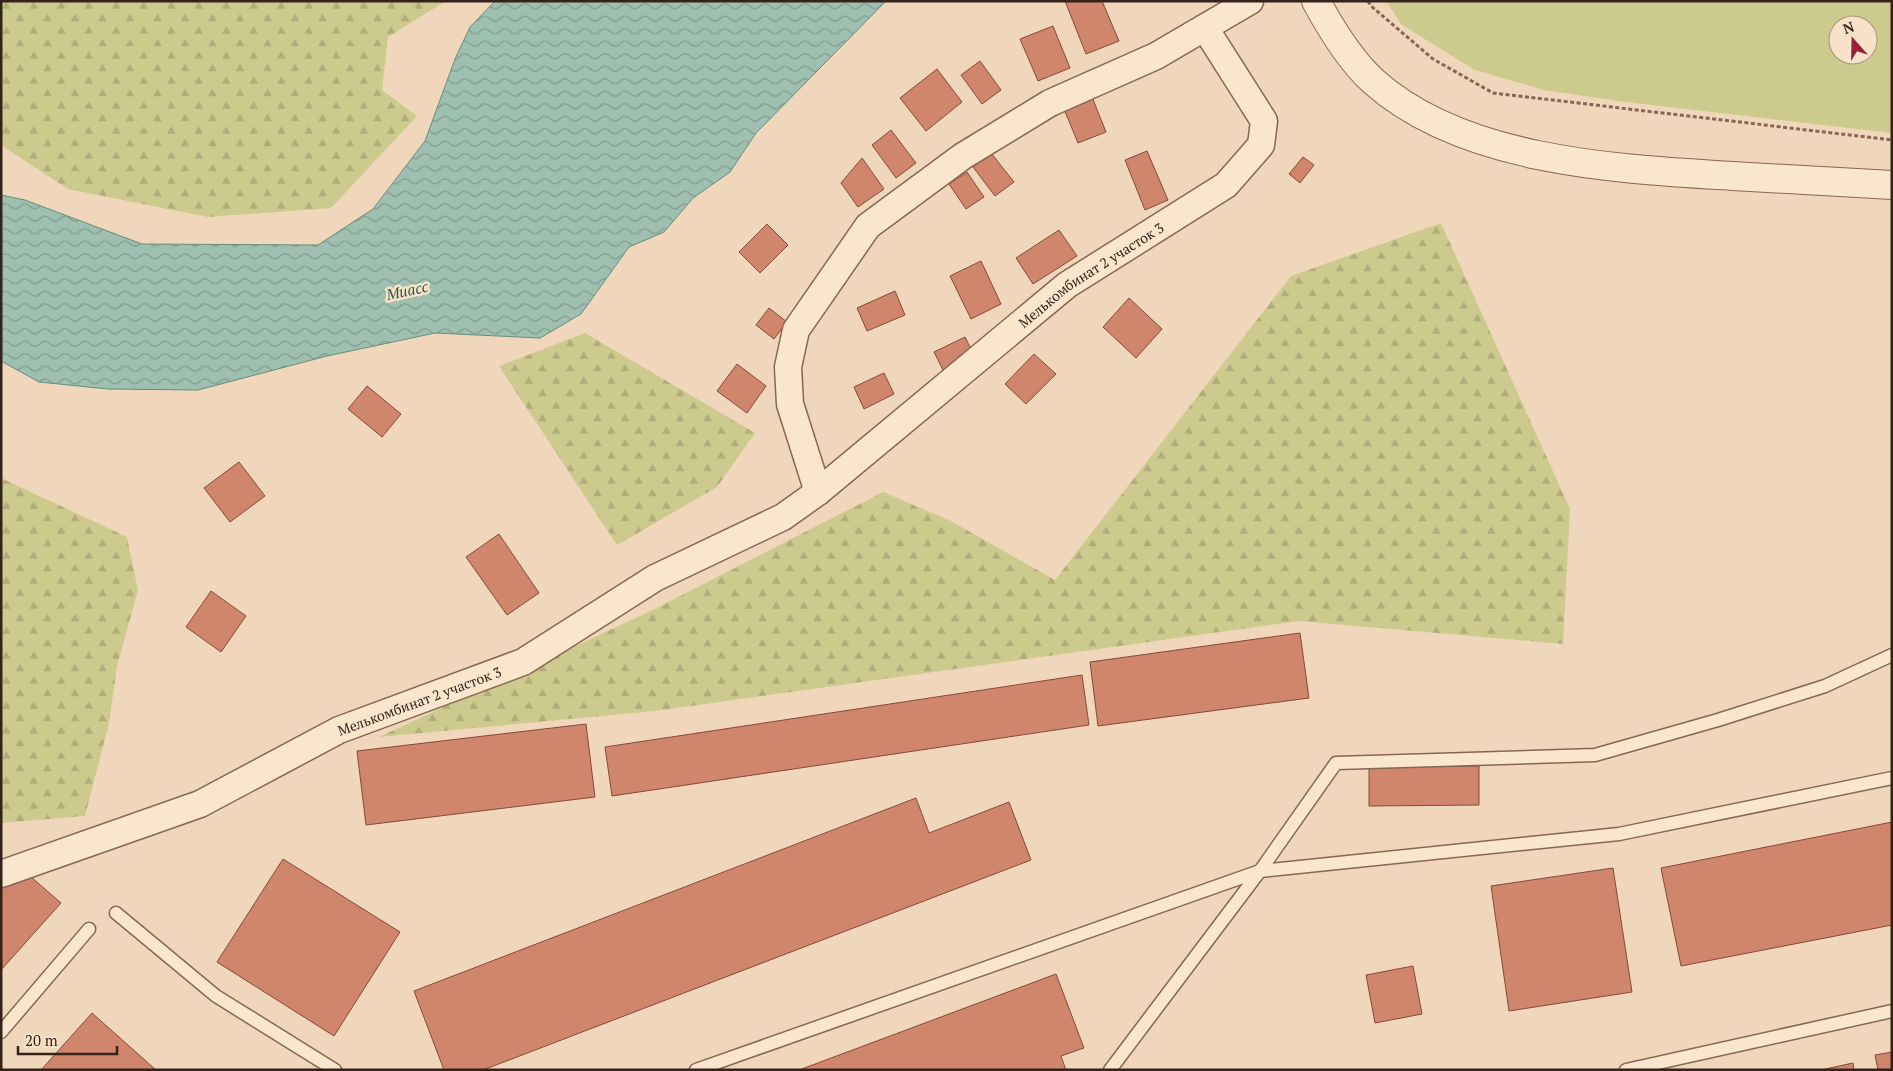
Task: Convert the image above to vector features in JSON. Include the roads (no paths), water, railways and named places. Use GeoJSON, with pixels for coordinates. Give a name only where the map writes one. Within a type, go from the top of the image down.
{"type":"FeatureCollection","features":[{"type":"Feature","properties":{"kind":"street"},"geometry":{"type":"LineString","coordinates":[[818,492],[790,404],[788,367],[796,330],[868,226],[963,156],[1050,103],[1156,56],[1250,1]]}},
{"type":"Feature","properties":{"kind":"street"},"geometry":{"type":"LineString","coordinates":[[1316,1],[1332,31],[1372,81],[1415,111],[1473,138],[1536,155],[1594,165],[1694,174],[1892,185]]}},
{"type":"Feature","properties":{"kind":"street","name":"Мелькомбинат 2 участок 3"},"geometry":{"type":"LineString","coordinates":[[1,874],[200,804],[339,730],[524,662],[655,578],[782,517],[818,492],[1067,285],[1226,185],[1261,145],[1264,121],[1205,28]]}},
{"type":"Feature","properties":{"kind":"lane"},"geometry":{"type":"LineString","coordinates":[[1110,1070],[1260,871],[1336,762],[1595,755],[1718,720],[1825,686],[1892,655]]}},
{"type":"Feature","properties":{"kind":"lane"},"geometry":{"type":"LineString","coordinates":[[696,1070],[1260,871],[1620,834],[1892,778]]}},
{"type":"Feature","properties":{"kind":"lane"},"geometry":{"type":"LineString","coordinates":[[116,913],[216,996],[335,1070]]}},
{"type":"Feature","properties":{"kind":"lane"},"geometry":{"type":"LineString","coordinates":[[1,1032],[89,929]]}},
{"type":"Feature","properties":{"kind":"lane"},"geometry":{"type":"LineString","coordinates":[[1626,1070],[1892,1011]]}},
{"type":"Feature","properties":{"kind":"water","name":"Миасс"},"geometry":{"type":"Polygon","coordinates":[[[495,1],[886,1],[756,133],[730,172],[693,198],[664,232],[629,247],[581,314],[540,338],[435,333],[327,356],[198,390],[108,389],[39,382],[1,361],[1,195],[25,200],[142,244],[318,245],[373,209],[425,141],[455,59],[470,27],[495,1]]]}}]}
